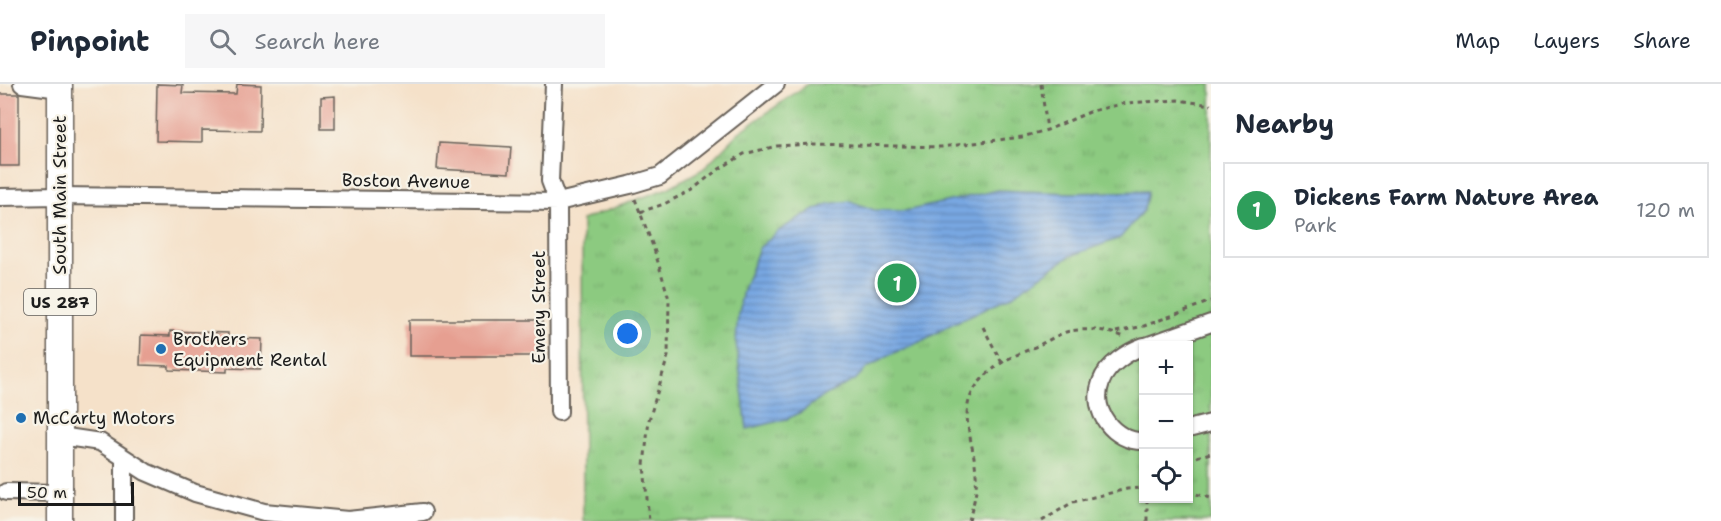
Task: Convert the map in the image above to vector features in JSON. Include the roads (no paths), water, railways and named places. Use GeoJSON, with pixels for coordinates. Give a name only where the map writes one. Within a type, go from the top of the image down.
{"type":"FeatureCollection","features":[{"type":"Feature","properties":{"kind":"highway","name":"South Main Street"},"geometry":{"type":"LineString","coordinates":[[60,86],[60,521]]}},
{"type":"Feature","properties":{"kind":"street"},"geometry":{"type":"LineString","coordinates":[[22,84],[60,86]]}},
{"type":"Feature","properties":{"kind":"street","name":"Emery Street"},"geometry":{"type":"LineString","coordinates":[[554,84],[550,181],[558,202],[559,412]]}},
{"type":"Feature","properties":{"kind":"street","name":"Boston Avenue"},"geometry":{"type":"LineString","coordinates":[[0,197],[558,202],[660,176],[776,84]]}},
{"type":"Feature","properties":{"kind":"street"},"geometry":{"type":"LineString","coordinates":[[1151,341],[1211,323]]}},
{"type":"Feature","properties":{"kind":"street"},"geometry":{"type":"LineString","coordinates":[[1139,345],[1118,360],[1106,372],[1100,383],[1098,395],[1105,422],[1118,436],[1139,441]]}},
{"type":"Feature","properties":{"kind":"street"},"geometry":{"type":"LineString","coordinates":[[1193,428],[1211,423]]}},
{"type":"Feature","properties":{"kind":"street"},"geometry":{"type":"LineString","coordinates":[[60,436],[100,442],[146,472],[195,493],[271,517],[348,520],[423,512]]}},
{"type":"Feature","properties":{"kind":"street"},"geometry":{"type":"LineString","coordinates":[[124,458],[124,521]]}},
{"type":"Feature","properties":{"kind":"street"},"geometry":{"type":"LineString","coordinates":[[6,492],[60,493]]}},
{"type":"Feature","properties":{"kind":"water"},"geometry":{"type":"Polygon","coordinates":[[[998,190],[1072,193],[1148,191],[1144,210],[1120,238],[1070,256],[1011,296],[887,356],[866,369],[854,381],[825,395],[801,412],[787,419],[747,429],[736,342],[743,290],[759,248],[780,230],[802,216],[828,204],[850,201],[874,210],[906,211],[998,190]]]}},
{"type":"Feature","properties":{"kind":"place","name":"Dickens Farm Nature Area"},"geometry":{"type":"Point","coordinates":[897,283]}},
{"type":"Feature","properties":{"kind":"place","name":"Brothers Equipment Rental"},"geometry":{"type":"Point","coordinates":[161,349]}},
{"type":"Feature","properties":{"kind":"place","name":"McCarty Motors"},"geometry":{"type":"Point","coordinates":[21,418]}}]}
